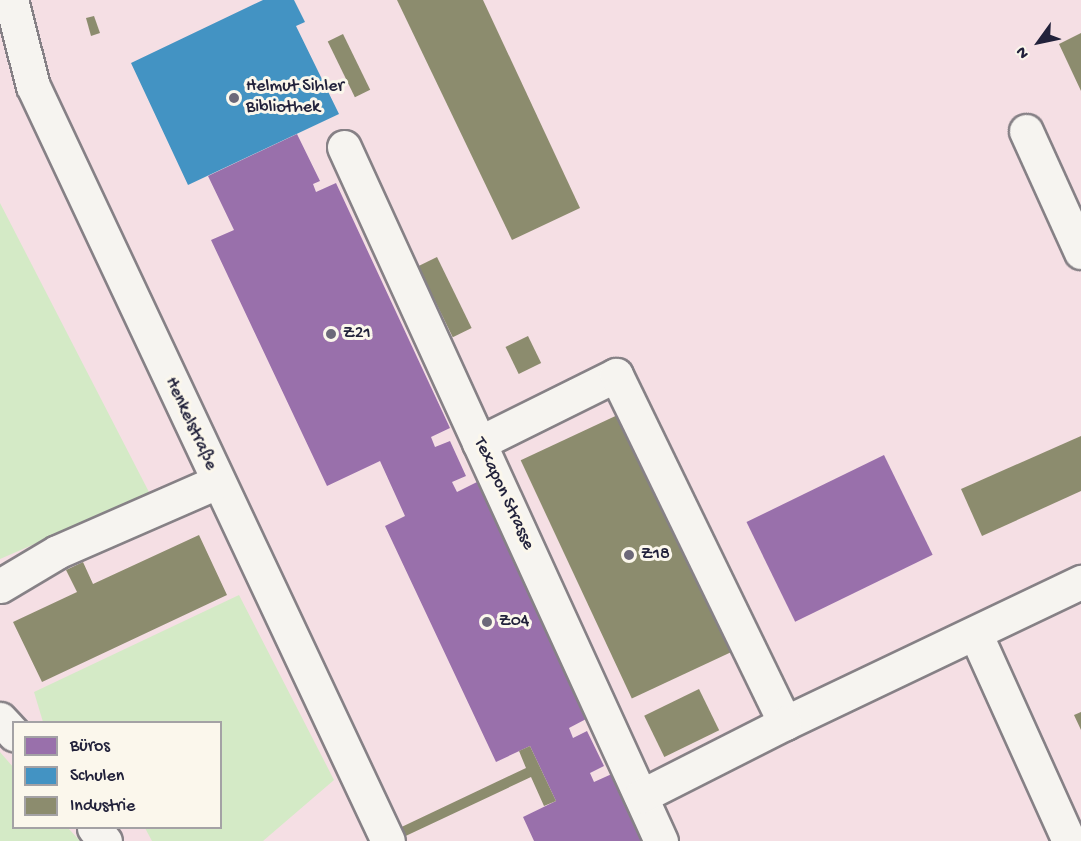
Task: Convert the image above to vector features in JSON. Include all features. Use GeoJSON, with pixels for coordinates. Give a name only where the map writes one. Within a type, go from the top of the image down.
{"type":"FeatureCollection","features":[{"type":"Feature","properties":{"kind":"lane","name":"Henkelstraße"},"geometry":{"type":"LineString","coordinates":[[11,0],[33,86],[217,482],[388,841]]}},
{"type":"Feature","properties":{"kind":"lane"},"geometry":{"type":"LineString","coordinates":[[1026,131],[1081,252]]}},
{"type":"Feature","properties":{"kind":"lane","name":"Texapon Strasse"},"geometry":{"type":"LineString","coordinates":[[344,147],[661,841]]}},
{"type":"Feature","properties":{"kind":"lane"},"geometry":{"type":"LineString","coordinates":[[479,443],[616,375],[785,723]]}},
{"type":"Feature","properties":{"kind":"lane"},"geometry":{"type":"LineString","coordinates":[[0,586],[57,552],[217,482]]}},
{"type":"Feature","properties":{"kind":"lane"},"geometry":{"type":"LineString","coordinates":[[641,796],[785,723],[976,635],[1081,582]]}},
{"type":"Feature","properties":{"kind":"lane"},"geometry":{"type":"LineString","coordinates":[[976,635],[1069,841]]}},
{"type":"Feature","properties":{"kind":"lane"},"geometry":{"type":"LineString","coordinates":[[0,719],[12,732]]}},
{"type":"Feature","properties":{"kind":"lane"},"geometry":{"type":"LineString","coordinates":[[95,829],[105,841]]}},
{"type":"Feature","properties":{"kind":"shaded area"},"geometry":{"type":"Polygon","coordinates":[[[0,0],[1081,0],[1081,841],[0,841],[0,0]]]}},
{"type":"Feature","properties":{"kind":"green space"},"geometry":{"type":"Polygon","coordinates":[[[0,203],[150,494],[0,559],[0,203]]]}},
{"type":"Feature","properties":{"kind":"green space"},"geometry":{"type":"Polygon","coordinates":[[[239,595],[334,780],[263,841],[152,841],[146,829],[222,829],[222,721],[43,721],[34,692],[239,595]]]}},
{"type":"Feature","properties":{"kind":"green space"},"geometry":{"type":"Polygon","coordinates":[[[0,752],[12,766],[12,829],[69,829],[80,841],[0,841],[0,752]]]}},
{"type":"Feature","properties":{"kind":"building: Büros"},"geometry":{"type":"Polygon","coordinates":[[[297,134],[320,181],[313,184],[316,192],[336,183],[450,428],[431,437],[435,447],[450,441],[466,476],[452,482],[457,492],[477,482],[588,718],[569,728],[573,738],[587,731],[604,766],[590,773],[594,782],[614,773],[646,841],[534,841],[523,817],[556,801],[530,746],[496,762],[385,526],[405,516],[380,461],[327,486],[211,240],[234,230],[208,176],[297,134]]]}},
{"type":"Feature","properties":{"kind":"building: Büros"},"geometry":{"type":"Polygon","coordinates":[[[884,455],[933,555],[795,622],[746,522],[884,455]]]}},
{"type":"Feature","properties":{"kind":"building: Schulen"},"geometry":{"type":"Polygon","coordinates":[[[263,0],[294,0],[305,22],[296,26],[339,114],[188,185],[131,63],[263,0]]]}},
{"type":"Feature","properties":{"kind":"building: Industrie"},"geometry":{"type":"Polygon","coordinates":[[[397,0],[483,0],[580,208],[512,240],[397,0]]]}},
{"type":"Feature","properties":{"kind":"building: Industrie"},"geometry":{"type":"Polygon","coordinates":[[[94,16],[100,33],[91,36],[86,18],[94,16]]]}},
{"type":"Feature","properties":{"kind":"building: Industrie"},"geometry":{"type":"Polygon","coordinates":[[[1081,33],[1081,91],[1059,44],[1081,33]]]}},
{"type":"Feature","properties":{"kind":"building: Industrie"},"geometry":{"type":"Polygon","coordinates":[[[343,34],[370,90],[355,97],[328,41],[343,34]]]}},
{"type":"Feature","properties":{"kind":"building: Industrie"},"geometry":{"type":"Polygon","coordinates":[[[437,257],[472,328],[453,337],[418,266],[437,257]]]}},
{"type":"Feature","properties":{"kind":"building: Industrie"},"geometry":{"type":"Polygon","coordinates":[[[528,336],[541,363],[519,374],[506,347],[528,336]]]}},
{"type":"Feature","properties":{"kind":"building: Industrie","name":"Z18"},"geometry":{"type":"Polygon","coordinates":[[[624,412],[735,650],[632,699],[521,460],[624,412]]]}},
{"type":"Feature","properties":{"kind":"building: Industrie"},"geometry":{"type":"Polygon","coordinates":[[[1081,436],[1081,491],[982,536],[961,489],[1081,436]]]}},
{"type":"Feature","properties":{"kind":"building: Industrie"},"geometry":{"type":"Polygon","coordinates":[[[199,535],[227,595],[42,682],[13,622],[77,592],[66,570],[83,562],[93,584],[199,535]]]}},
{"type":"Feature","properties":{"kind":"building: Industrie"},"geometry":{"type":"Polygon","coordinates":[[[699,689],[719,730],[664,757],[644,716],[699,689]]]}},
{"type":"Feature","properties":{"kind":"building: Industrie"},"geometry":{"type":"Polygon","coordinates":[[[1081,712],[1081,730],[1074,715],[1081,712]]]}},
{"type":"Feature","properties":{"kind":"building: Industrie"},"geometry":{"type":"Polygon","coordinates":[[[530,746],[556,801],[544,806],[531,777],[395,841],[372,841],[526,768],[519,751],[530,746]]]}},
{"type":"Feature","properties":{"kind":"place","name":"Helmut Sihler Bibliothek"},"geometry":{"type":"Point","coordinates":[234,98]}},
{"type":"Feature","properties":{"kind":"place","name":"Z21"},"geometry":{"type":"Point","coordinates":[331,334]}},
{"type":"Feature","properties":{"kind":"place","name":"Z18"},"geometry":{"type":"Point","coordinates":[629,555]}},
{"type":"Feature","properties":{"kind":"place","name":"Z04"},"geometry":{"type":"Point","coordinates":[487,622]}}]}
